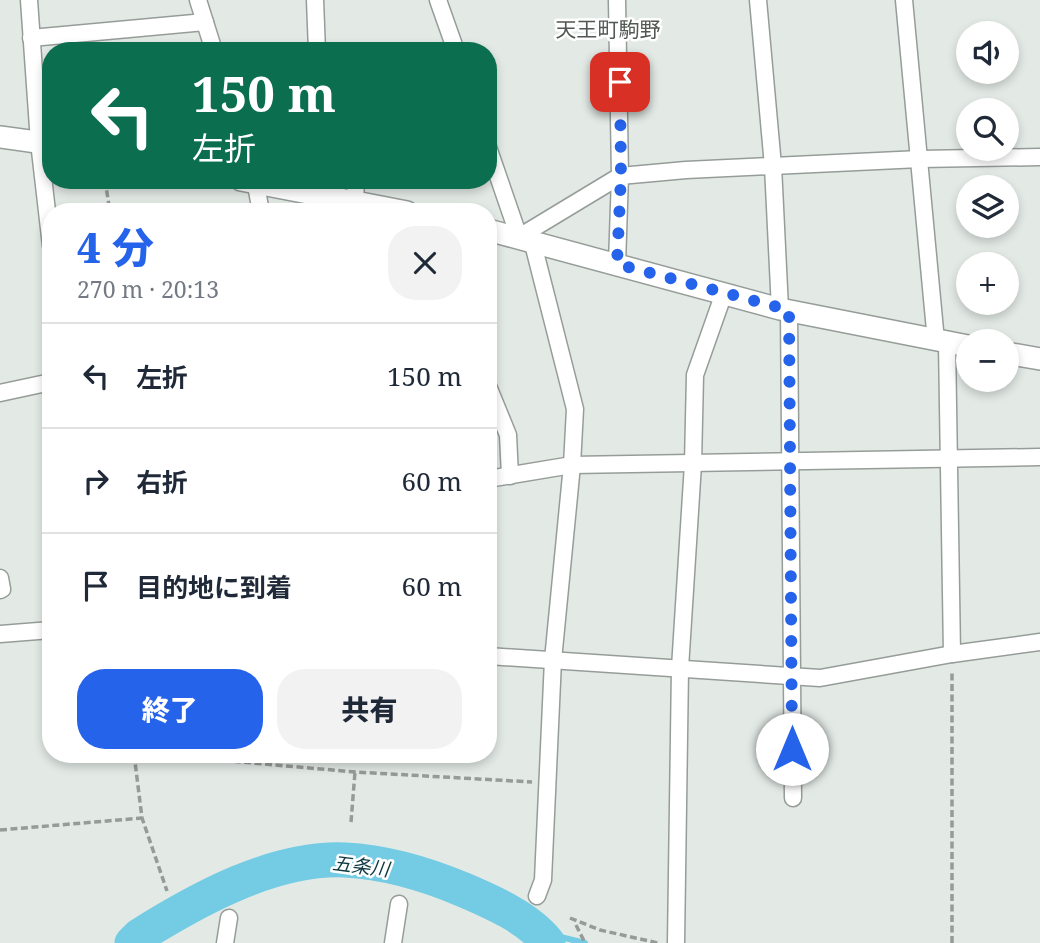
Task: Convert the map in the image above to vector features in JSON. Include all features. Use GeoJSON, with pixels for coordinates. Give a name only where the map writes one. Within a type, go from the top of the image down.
{"type":"FeatureCollection","features":[{"type":"Feature","properties":{"kind":"street"},"geometry":{"type":"LineString","coordinates":[[29,0],[42,120]]}},
{"type":"Feature","properties":{"kind":"street"},"geometry":{"type":"LineString","coordinates":[[198,0],[211,42]]}},
{"type":"Feature","properties":{"kind":"street"},"geometry":{"type":"LineString","coordinates":[[315,0],[317,42]]}},
{"type":"Feature","properties":{"kind":"street"},"geometry":{"type":"LineString","coordinates":[[439,0],[453,42]]}},
{"type":"Feature","properties":{"kind":"street"},"geometry":{"type":"LineString","coordinates":[[617,0],[621,176],[617,264]]}},
{"type":"Feature","properties":{"kind":"street"},"geometry":{"type":"LineString","coordinates":[[758,0],[784,309],[790,462],[793,798]]}},
{"type":"Feature","properties":{"kind":"street"},"geometry":{"type":"LineString","coordinates":[[904,0],[920,159],[950,343],[952,654]]}},
{"type":"Feature","properties":{"kind":"street"},"geometry":{"type":"LineString","coordinates":[[31,38],[205,22]]}},
{"type":"Feature","properties":{"kind":"street"},"geometry":{"type":"LineString","coordinates":[[0,137],[42,143]]}},
{"type":"Feature","properties":{"kind":"street"},"geometry":{"type":"LineString","coordinates":[[525,239],[621,176],[686,170],[920,159],[1040,157]]}},
{"type":"Feature","properties":{"kind":"street"},"geometry":{"type":"LineString","coordinates":[[497,169],[525,239],[575,409],[553,660],[543,880],[537,896]]}},
{"type":"Feature","properties":{"kind":"street"},"geometry":{"type":"LineString","coordinates":[[356,190],[386,203]]}},
{"type":"Feature","properties":{"kind":"street"},"geometry":{"type":"LineString","coordinates":[[497,232],[784,309],[950,343]]}},
{"type":"Feature","properties":{"kind":"street"},"geometry":{"type":"LineString","coordinates":[[676,943],[680,668],[693,464],[695,375],[724,293]]}},
{"type":"Feature","properties":{"kind":"street"},"geometry":{"type":"LineString","coordinates":[[1019,355],[1040,359]]}},
{"type":"Feature","properties":{"kind":"street"},"geometry":{"type":"LineString","coordinates":[[0,393],[42,384]]}},
{"type":"Feature","properties":{"kind":"street"},"geometry":{"type":"LineString","coordinates":[[497,408],[508,435],[510,476]]}},
{"type":"Feature","properties":{"kind":"street"},"geometry":{"type":"LineString","coordinates":[[497,478],[572,466],[1040,457]]}},
{"type":"Feature","properties":{"kind":"street"},"geometry":{"type":"LineString","coordinates":[[0,578],[0,590]]}},
{"type":"Feature","properties":{"kind":"street"},"geometry":{"type":"LineString","coordinates":[[0,634],[42,631]]}},
{"type":"Feature","properties":{"kind":"street"},"geometry":{"type":"LineString","coordinates":[[497,657],[820,678],[952,654],[1040,642]]}},
{"type":"Feature","properties":{"kind":"street"},"geometry":{"type":"LineString","coordinates":[[393,943],[399,904]]}},
{"type":"Feature","properties":{"kind":"street"},"geometry":{"type":"LineString","coordinates":[[225,943],[229,918]]}},
{"type":"Feature","properties":{"kind":"path"},"geometry":{"type":"LineString","coordinates":[[952,654],[952,943]]}},
{"type":"Feature","properties":{"kind":"path"},"geometry":{"type":"LineString","coordinates":[[135,763],[142,818],[167,891]]}},
{"type":"Feature","properties":{"kind":"path"},"geometry":{"type":"LineString","coordinates":[[252,763],[548,783]]}},
{"type":"Feature","properties":{"kind":"path"},"geometry":{"type":"LineString","coordinates":[[351,822],[355,772]]}},
{"type":"Feature","properties":{"kind":"path"},"geometry":{"type":"LineString","coordinates":[[0,830],[142,818]]}},
{"type":"Feature","properties":{"kind":"path"},"geometry":{"type":"LineString","coordinates":[[569,918],[600,930],[659,943]]}},
{"type":"Feature","properties":{"kind":"path"},"geometry":{"type":"LineString","coordinates":[[576,925],[585,943]]}},
{"type":"Feature","properties":{"kind":"waterway","name":"五条川"},"geometry":{"type":"LineString","coordinates":[[132,943],[186,908],[238,883],[291,865],[345,860],[406,870],[464,890],[520,918],[548,943]]}},
{"type":"Feature","properties":{"kind":"waterway"},"geometry":{"type":"LineString","coordinates":[[540,932],[585,943]]}},
{"type":"Feature","properties":{"kind":"district","name":"天王町駒野"},"geometry":{"type":"Point","coordinates":[608,30]}},
{"type":"Feature","properties":{"kind":"route"},"geometry":{"type":"LineString","coordinates":[[620,82],[621,176],[617,264],[789,310],[792,749]]}}]}
